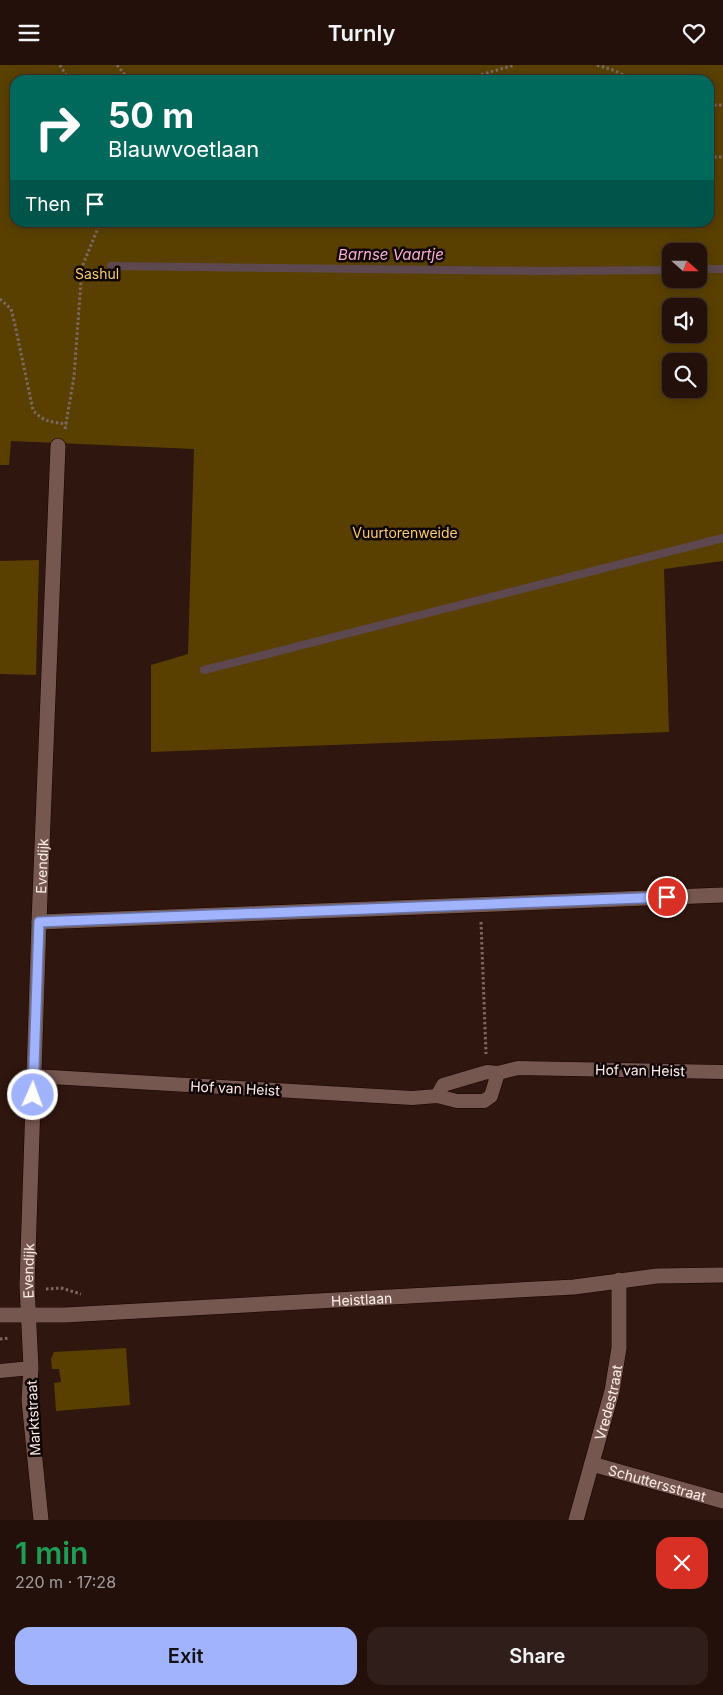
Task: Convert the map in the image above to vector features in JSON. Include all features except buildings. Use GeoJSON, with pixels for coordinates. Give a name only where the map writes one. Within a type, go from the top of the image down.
{"type":"FeatureCollection","features":[{"type":"Feature","properties":{"kind":"street","name":"Evendijk"},"geometry":{"type":"LineString","coordinates":[[28,1315],[27,1285],[39,922],[58,446]]}},
{"type":"Feature","properties":{"kind":"street"},"geometry":{"type":"LineString","coordinates":[[39,922],[723,895]]}},
{"type":"Feature","properties":{"kind":"street","name":"Heistlaan"},"geometry":{"type":"LineString","coordinates":[[0,1315],[116,1313],[574,1287],[657,1276],[723,1275]]}},
{"type":"Feature","properties":{"kind":"street","name":"Vredestraat"},"geometry":{"type":"LineString","coordinates":[[576,1520],[612,1391],[619,1348],[619,1280]]}},
{"type":"Feature","properties":{"kind":"street","name":"Marktstraat"},"geometry":{"type":"LineString","coordinates":[[28,1315],[31,1368],[29,1400],[41,1520]]}},
{"type":"Feature","properties":{"kind":"street","name":"Schuttersstraat"},"geometry":{"type":"LineString","coordinates":[[592,1464],[723,1501]]}},
{"type":"Feature","properties":{"kind":"lane","name":"Hof van Heist"},"geometry":{"type":"LineString","coordinates":[[437,1096],[443,1085],[518,1068],[723,1072]]}},
{"type":"Feature","properties":{"kind":"lane","name":"Hof van Heist"},"geometry":{"type":"LineString","coordinates":[[34,1076],[412,1098],[437,1096],[457,1101],[484,1101],[491,1096],[493,1073]]}},
{"type":"Feature","properties":{"kind":"lane"},"geometry":{"type":"LineString","coordinates":[[0,1371],[31,1368]]}},
{"type":"Feature","properties":{"kind":"path"},"geometry":{"type":"LineString","coordinates":[[480,75],[515,65]]}},
{"type":"Feature","properties":{"kind":"path"},"geometry":{"type":"LineString","coordinates":[[597,65],[624,75]]}},
{"type":"Feature","properties":{"kind":"path"},"geometry":{"type":"LineString","coordinates":[[58,446],[67,424],[74,377],[82,267],[98,227]]}},
{"type":"Feature","properties":{"kind":"path"},"geometry":{"type":"LineString","coordinates":[[0,299],[11,309],[16,325],[33,409],[39,417],[46,421],[67,424]]}},
{"type":"Feature","properties":{"kind":"path"},"geometry":{"type":"LineString","coordinates":[[481,904],[493,1073]]}},
{"type":"Feature","properties":{"kind":"green space","name":"Vuurtorenweide"},"geometry":{"type":"Polygon","coordinates":[[[0,65],[723,65],[723,561],[664,569],[669,732],[151,752],[151,665],[188,654],[194,449],[11,441],[9,465],[0,465],[0,65]]]}},
{"type":"Feature","properties":{"kind":"green space"},"geometry":{"type":"Polygon","coordinates":[[[39,560],[36,675],[0,674],[0,561],[39,560]]]}},
{"type":"Feature","properties":{"kind":"green space"},"geometry":{"type":"Polygon","coordinates":[[[126,1348],[130,1405],[56,1411],[54,1383],[61,1382],[59,1369],[52,1369],[51,1359],[54,1352],[126,1348]]]}},
{"type":"Feature","properties":{"kind":"waterway","name":"Barnse Vaartje"},"geometry":{"type":"LineString","coordinates":[[111,266],[541,271],[662,270]]}},
{"type":"Feature","properties":{"kind":"waterway","name":"Barnse Vaartje"},"geometry":{"type":"LineString","coordinates":[[708,269],[723,269]]}},
{"type":"Feature","properties":{"kind":"waterway"},"geometry":{"type":"LineString","coordinates":[[204,670],[723,538]]}},
{"type":"Feature","properties":{"kind":"route"},"geometry":{"type":"LineString","coordinates":[[33,1095],[39,922],[667,897]]}},
{"type":"Feature","properties":{"kind":"park label","name":"Sashul"},"geometry":{"type":"Point","coordinates":[97,273]}}]}
